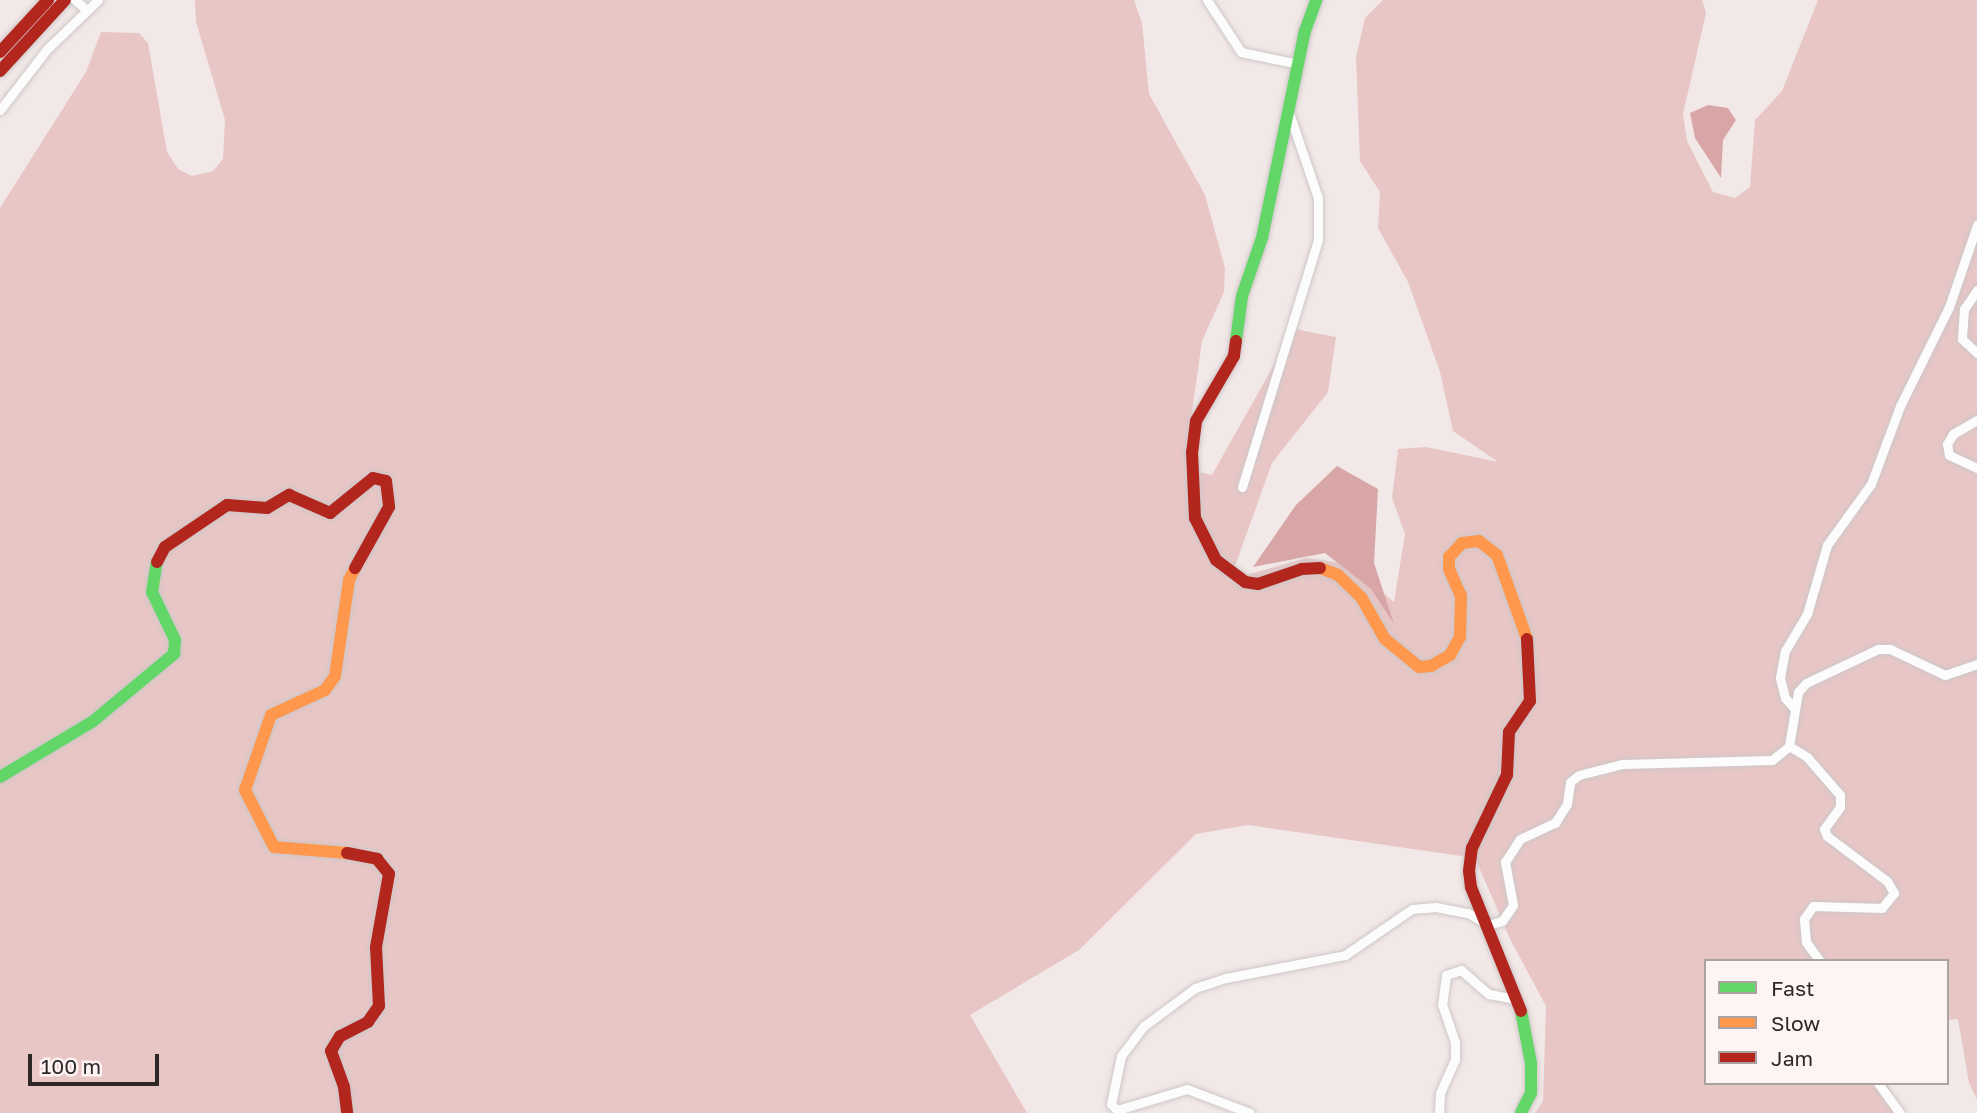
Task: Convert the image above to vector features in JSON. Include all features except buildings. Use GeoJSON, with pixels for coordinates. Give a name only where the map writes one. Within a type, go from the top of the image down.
{"type":"FeatureCollection","features":[{"type":"Feature","properties":{"kind":"main road"},"geometry":{"type":"LineString","coordinates":[[0,52],[48,0]]}},
{"type":"Feature","properties":{"kind":"main road"},"geometry":{"type":"LineString","coordinates":[[0,71],[65,0]]}},
{"type":"Feature","properties":{"kind":"main road"},"geometry":{"type":"LineString","coordinates":[[1316,0],[1298,64],[1262,238],[1242,296],[1234,356],[1196,421],[1192,452],[1195,518],[1216,560],[1245,582],[1258,584],[1302,569],[1325,568],[1338,575],[1361,597],[1385,639],[1419,667],[1437,664],[1450,655],[1460,637],[1461,596],[1449,569],[1449,556],[1461,543],[1479,541],[1497,555],[1528,641],[1530,701],[1509,733],[1507,775],[1472,848],[1471,887],[1523,1017],[1531,1063],[1531,1093],[1521,1113]]}},
{"type":"Feature","properties":{"kind":"main road"},"geometry":{"type":"LineString","coordinates":[[0,777],[92,722],[174,654],[175,640],[152,593],[152,572],[165,547],[196,522],[227,505],[267,508],[289,495],[330,513],[373,478],[386,481],[389,507],[349,580],[335,676],[326,690],[271,715],[245,790],[274,847],[360,854],[377,859],[389,873],[376,947],[379,1006],[368,1022],[340,1036],[331,1051],[344,1087],[347,1113]]}},
{"type":"Feature","properties":{"kind":"street"},"geometry":{"type":"LineString","coordinates":[[0,110],[81,5],[98,0]]}},
{"type":"Feature","properties":{"kind":"street"},"geometry":{"type":"LineString","coordinates":[[1207,0],[1241,52],[1298,64]]}},
{"type":"Feature","properties":{"kind":"street"},"geometry":{"type":"LineString","coordinates":[[1242,487],[1318,240],[1318,198],[1289,112]]}},
{"type":"Feature","properties":{"kind":"street"},"geometry":{"type":"LineString","coordinates":[[1794,708],[1785,698],[1780,678],[1785,651],[1807,614],[1827,545],[1871,484],[1900,406],[1949,307],[1977,225]]}},
{"type":"Feature","properties":{"kind":"street"},"geometry":{"type":"LineString","coordinates":[[1977,290],[1964,309],[1962,339],[1977,353]]}},
{"type":"Feature","properties":{"kind":"street"},"geometry":{"type":"LineString","coordinates":[[1977,420],[1953,435],[1947,444],[1949,455],[1977,468]]}},
{"type":"Feature","properties":{"kind":"street"},"geometry":{"type":"LineString","coordinates":[[1250,1113],[1187,1089],[1117,1110],[1111,1104],[1121,1056],[1144,1026],[1195,988],[1226,978],[1345,954],[1412,909],[1436,906],[1468,913],[1488,925],[1502,921],[1513,905],[1505,862],[1520,839],[1555,823],[1567,804],[1570,782],[1579,775],[1622,764],[1766,761],[1789,746],[1798,692],[1806,683],[1878,649],[1890,649],[1945,674],[1977,664]]}},
{"type":"Feature","properties":{"kind":"street"},"geometry":{"type":"LineString","coordinates":[[1789,746],[1807,757],[1840,795],[1840,807],[1824,829],[1827,836],[1887,881],[1894,893],[1882,908],[1813,906],[1804,919],[1806,942],[1819,959]]}},
{"type":"Feature","properties":{"kind":"street"},"geometry":{"type":"LineString","coordinates":[[1439,1113],[1440,1093],[1455,1060],[1455,1042],[1442,1005],[1446,975],[1461,970],[1489,994],[1514,999]]}},
{"type":"Feature","properties":{"kind":"street"},"geometry":{"type":"LineString","coordinates":[[1879,1085],[1899,1113]]}},
{"type":"Feature","properties":{"kind":"shaded area"},"geometry":{"type":"Polygon","coordinates":[[[195,0],[1134,0],[1142,23],[1149,94],[1205,195],[1225,268],[1224,292],[1202,341],[1188,440],[1190,470],[1212,475],[1294,329],[1336,337],[1328,392],[1272,463],[1230,580],[1306,558],[1348,564],[1394,602],[1405,534],[1392,498],[1398,449],[1426,447],[1498,462],[1453,431],[1440,372],[1408,282],[1378,228],[1380,192],[1360,161],[1356,57],[1365,18],[1383,0],[1702,0],[1706,13],[1683,114],[1687,141],[1713,192],[1735,198],[1750,187],[1755,120],[1782,91],[1818,0],[1977,0],[1977,1099],[1969,1083],[1958,1019],[1949,1020],[1949,959],[1704,959],[1704,1085],[1887,1085],[1904,1113],[1535,1113],[1543,1101],[1546,1006],[1511,941],[1475,858],[1248,825],[1196,834],[1079,950],[970,1015],[1027,1113],[0,1113],[0,208],[86,72],[101,32],[139,33],[148,43],[167,152],[178,169],[192,176],[213,171],[223,159],[225,120],[196,22],[195,0]]]}},
{"type":"Feature","properties":{"kind":"shaded area"},"geometry":{"type":"Polygon","coordinates":[[[1708,105],[1728,108],[1736,120],[1723,140],[1721,178],[1695,138],[1690,113],[1708,105]]]}},
{"type":"Feature","properties":{"kind":"shaded area"},"geometry":{"type":"Polygon","coordinates":[[[1337,466],[1378,489],[1374,563],[1394,624],[1371,589],[1325,553],[1253,567],[1296,505],[1337,466]]]}},
{"type":"Feature","properties":{"kind":"traffic: fast"},"geometry":{"type":"LineString","coordinates":[[1236,341],[1242,296],[1262,238],[1305,31],[1316,0]]}},
{"type":"Feature","properties":{"kind":"traffic: fast"},"geometry":{"type":"LineString","coordinates":[[0,777],[92,722],[174,654],[175,640],[152,592],[157,562]]}},
{"type":"Feature","properties":{"kind":"traffic: fast"},"geometry":{"type":"LineString","coordinates":[[1521,1011],[1531,1063],[1531,1093],[1521,1113]]}},
{"type":"Feature","properties":{"kind":"traffic: slow"},"geometry":{"type":"LineString","coordinates":[[1320,568],[1338,575],[1361,597],[1385,639],[1419,667],[1431,666],[1450,655],[1460,637],[1461,596],[1449,569],[1449,557],[1462,543],[1479,541],[1497,555],[1527,639]]}},
{"type":"Feature","properties":{"kind":"traffic: slow"},"geometry":{"type":"LineString","coordinates":[[347,853],[274,847],[245,790],[271,715],[325,690],[335,676],[349,580],[355,568]]}},
{"type":"Feature","properties":{"kind":"traffic: jam"},"geometry":{"type":"LineString","coordinates":[[0,52],[48,0]]}},
{"type":"Feature","properties":{"kind":"traffic: jam"},"geometry":{"type":"LineString","coordinates":[[0,71],[65,0]]}},
{"type":"Feature","properties":{"kind":"traffic: jam"},"geometry":{"type":"LineString","coordinates":[[1236,341],[1234,356],[1196,421],[1192,452],[1195,518],[1216,560],[1245,582],[1258,584],[1302,569],[1320,568]]}},
{"type":"Feature","properties":{"kind":"traffic: jam"},"geometry":{"type":"LineString","coordinates":[[157,562],[165,547],[227,505],[267,508],[289,495],[330,513],[373,478],[386,481],[389,507],[355,568]]}},
{"type":"Feature","properties":{"kind":"traffic: jam"},"geometry":{"type":"LineString","coordinates":[[1521,1011],[1471,887],[1469,871],[1472,848],[1507,775],[1509,732],[1530,701],[1527,639]]}},
{"type":"Feature","properties":{"kind":"traffic: jam"},"geometry":{"type":"LineString","coordinates":[[347,853],[377,859],[389,874],[376,947],[379,1006],[368,1022],[340,1036],[331,1051],[344,1087],[347,1113]]}}]}
